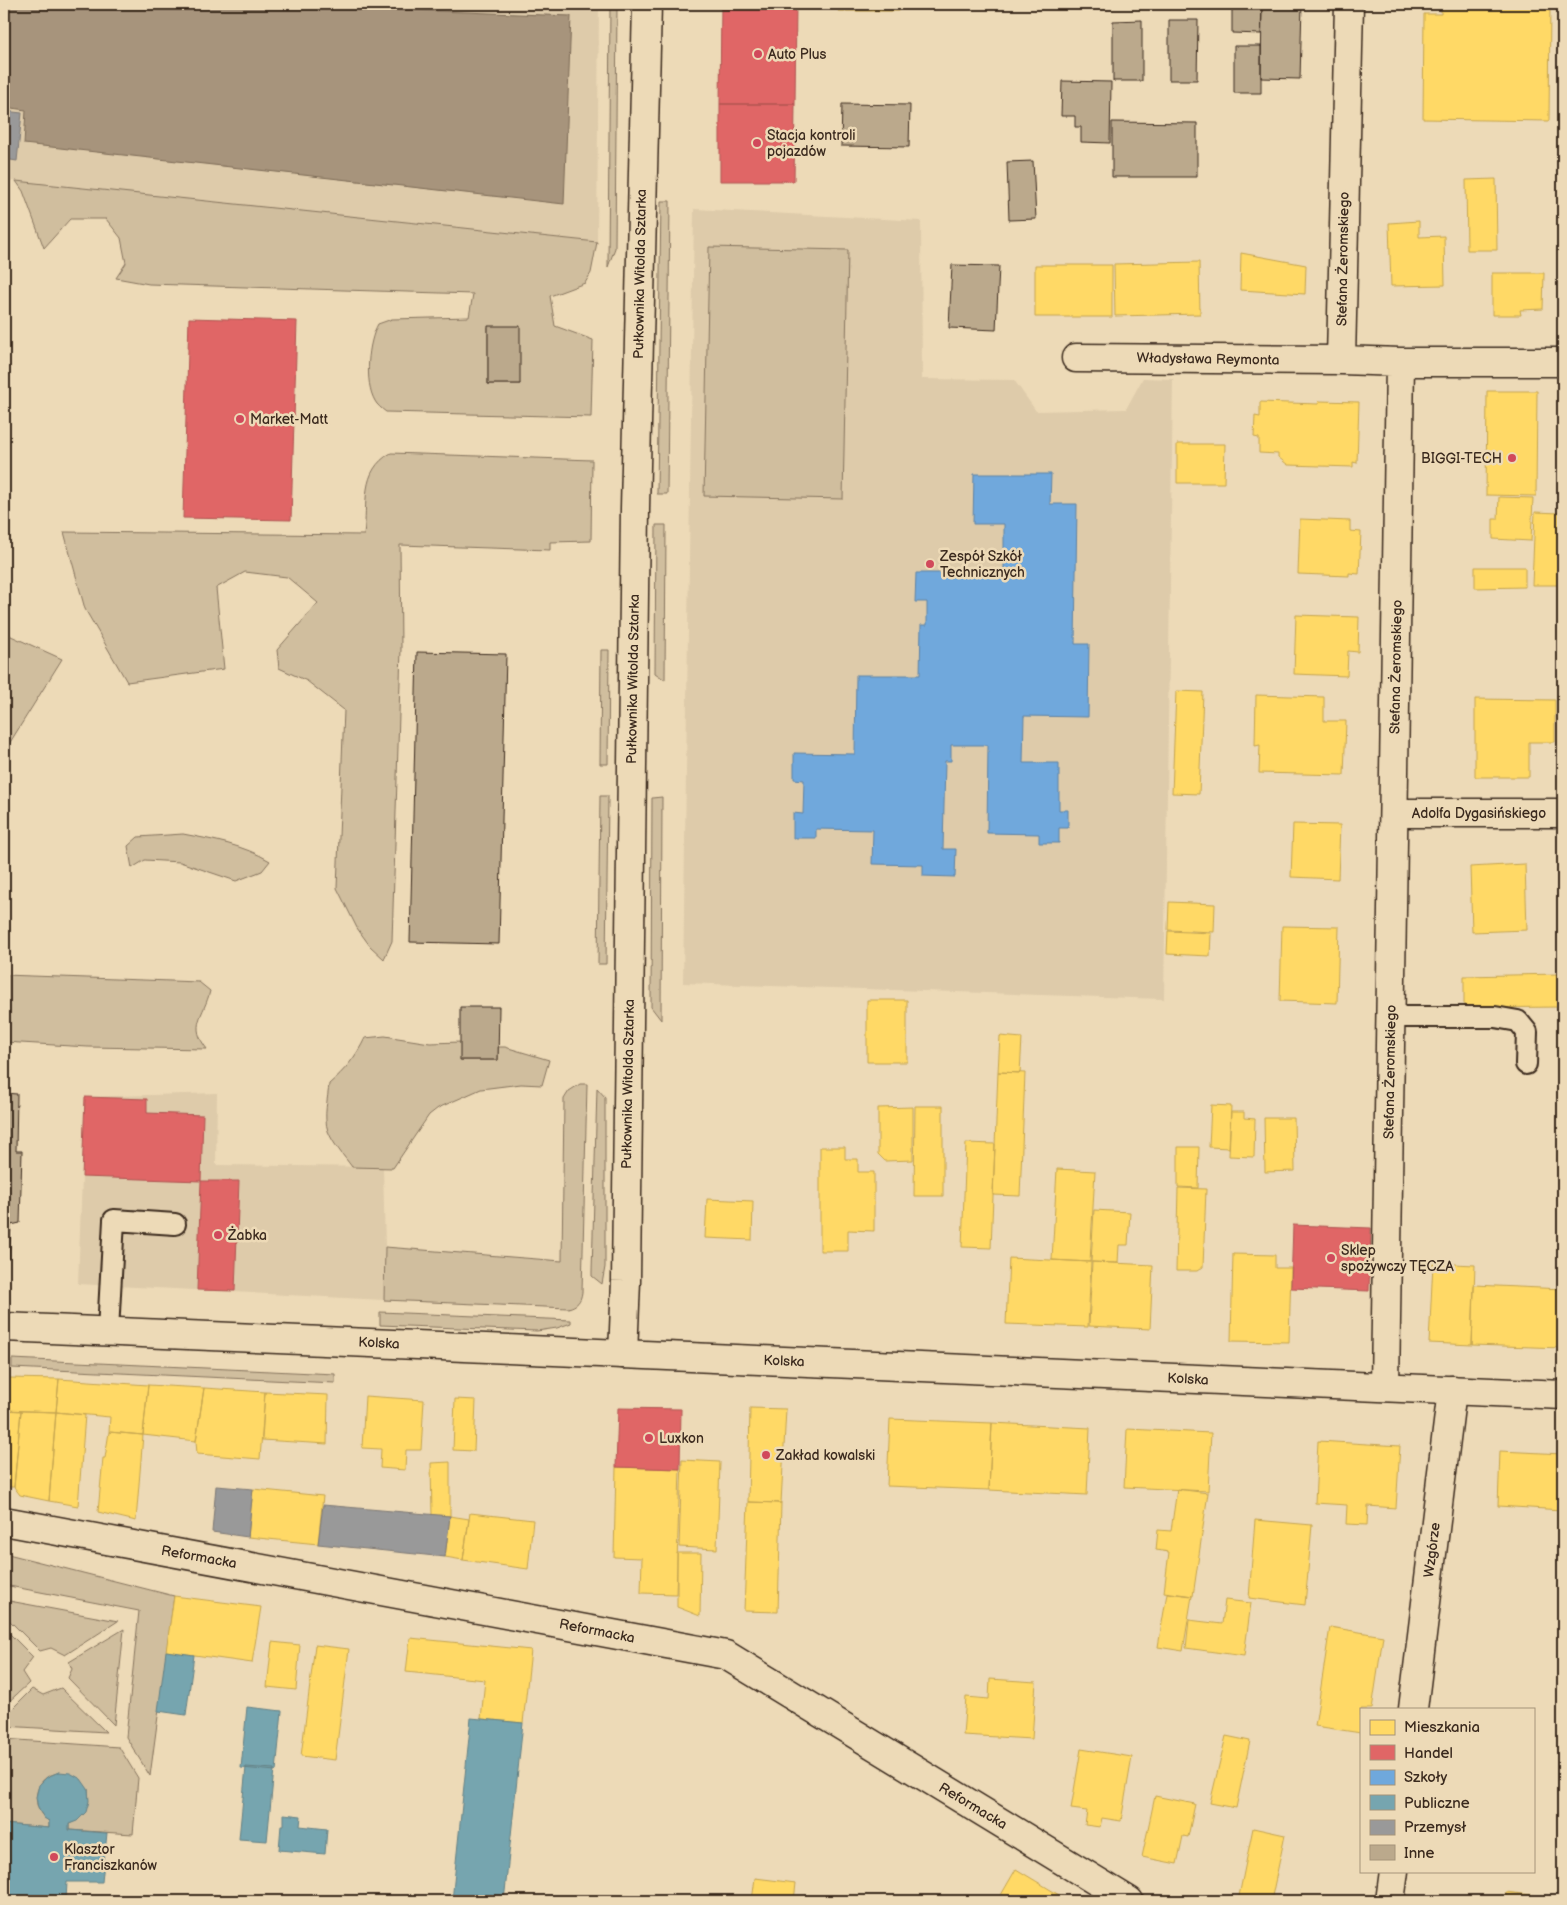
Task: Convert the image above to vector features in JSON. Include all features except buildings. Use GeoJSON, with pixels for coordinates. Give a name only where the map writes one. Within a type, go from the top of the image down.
{"type":"FeatureCollection","features":[{"type":"Feature","properties":{"kind":"street","name":"Pułkownika Witolda Sztarka"},"geometry":{"type":"LineString","coordinates":[[623,1354],[626,1281],[635,508],[647,4]]}},
{"type":"Feature","properties":{"kind":"street","name":"Stefana Żeromskiego"},"geometry":{"type":"LineString","coordinates":[[1341,360],[1349,4]]}},
{"type":"Feature","properties":{"kind":"street","name":"Władysława Reymonta"},"geometry":{"type":"LineString","coordinates":[[1076,358],[1341,360]]}},
{"type":"Feature","properties":{"kind":"street"},"geometry":{"type":"LineString","coordinates":[[1341,360],[1563,362]]}},
{"type":"Feature","properties":{"kind":"street","name":"Stefana Żeromskiego"},"geometry":{"type":"LineString","coordinates":[[1385,1387],[1400,362]]}},
{"type":"Feature","properties":{"kind":"street","name":"Adolfa Dygasińskiego"},"geometry":{"type":"LineString","coordinates":[[1394,813],[1563,813]]}},
{"type":"Feature","properties":{"kind":"street","name":"Kolska"},"geometry":{"type":"LineString","coordinates":[[4,1327],[1563,1395]]}},
{"type":"Feature","properties":{"kind":"street","name":"Wzgórze"},"geometry":{"type":"LineString","coordinates":[[1413,1708],[1452,1390]]}},
{"type":"Feature","properties":{"kind":"street","name":"Reformacka"},"geometry":{"type":"LineString","coordinates":[[4,1521],[726,1655],[1129,1901]]}},
{"type":"Feature","properties":{"kind":"street"},"geometry":{"type":"LineString","coordinates":[[1390,1901],[1394,1872]]}},
{"type":"Feature","properties":{"kind":"lane"},"geometry":{"type":"LineString","coordinates":[[1391,1017],[1495,1018],[1518,1021],[1527,1032],[1526,1064]]}},
{"type":"Feature","properties":{"kind":"lane"},"geometry":{"type":"LineString","coordinates":[[108,1331],[114,1220],[175,1224]]}},
{"type":"Feature","properties":{"kind":"shaded area"},"geometry":{"type":"Polygon","coordinates":[[[4,4],[599,4],[597,242],[4,180],[4,4]]]}},
{"type":"Feature","properties":{"kind":"shaded area"},"geometry":{"type":"Polygon","coordinates":[[[4,4],[248,4],[571,16],[564,204],[24,144],[26,110],[4,107],[4,4]]]}},
{"type":"Feature","properties":{"kind":"shaded area"},"geometry":{"type":"Polygon","coordinates":[[[610,4],[617,4],[615,248],[608,267],[610,4]]]}},
{"type":"Feature","properties":{"kind":"shaded area"},"geometry":{"type":"Polygon","coordinates":[[[16,181],[597,242],[591,273],[585,283],[550,296],[555,326],[593,340],[591,417],[386,412],[375,401],[368,373],[372,341],[378,324],[392,319],[469,317],[473,294],[149,284],[116,278],[126,263],[121,238],[106,219],[70,219],[44,248],[23,191],[16,181]],[[488,327],[488,384],[520,384],[488,327]]]}},
{"type":"Feature","properties":{"kind":"shaded area"},"geometry":{"type":"Polygon","coordinates":[[[661,201],[670,201],[667,494],[657,494],[661,201]]]}},
{"type":"Feature","properties":{"kind":"shaded area","name":"Zespół Szkół Technicznych"},"geometry":{"type":"Polygon","coordinates":[[[694,209],[921,221],[922,379],[1014,380],[1036,411],[1126,409],[1143,378],[1173,379],[1164,999],[683,983],[694,209]]]}},
{"type":"Feature","properties":{"kind":"shaded area"},"geometry":{"type":"Polygon","coordinates":[[[709,247],[848,250],[843,499],[704,496],[709,247]]]}},
{"type":"Feature","properties":{"kind":"shaded area"},"geometry":{"type":"Polygon","coordinates":[[[391,453],[592,460],[591,541],[550,542],[550,550],[400,545],[401,649],[392,941],[384,959],[370,946],[357,928],[337,888],[344,710],[307,681],[279,668],[277,650],[318,603],[287,577],[245,572],[216,588],[224,669],[127,682],[85,609],[64,532],[364,535],[369,479],[381,460],[391,453]]]}},
{"type":"Feature","properties":{"kind":"shaded area"},"geometry":{"type":"Polygon","coordinates":[[[656,525],[666,525],[665,680],[655,673],[656,525]]]}},
{"type":"Feature","properties":{"kind":"shaded area"},"geometry":{"type":"Polygon","coordinates":[[[4,628],[11,636],[62,659],[4,752],[4,628]]]}},
{"type":"Feature","properties":{"kind":"shaded area"},"geometry":{"type":"Polygon","coordinates":[[[601,650],[609,650],[608,764],[600,764],[601,650]]]}},
{"type":"Feature","properties":{"kind":"shaded area"},"geometry":{"type":"Polygon","coordinates":[[[600,796],[608,796],[606,964],[598,964],[600,796]]]}},
{"type":"Feature","properties":{"kind":"shaded area"},"geometry":{"type":"Polygon","coordinates":[[[662,797],[661,1020],[651,1007],[652,798],[662,797]]]}},
{"type":"Feature","properties":{"kind":"shaded area"},"geometry":{"type":"Polygon","coordinates":[[[183,834],[239,847],[270,861],[262,871],[236,881],[180,862],[145,860],[132,868],[128,846],[138,837],[183,834]]]}},
{"type":"Feature","properties":{"kind":"shaded area"},"geometry":{"type":"Polygon","coordinates":[[[4,975],[199,982],[210,991],[198,1027],[201,1041],[207,1049],[88,1047],[4,1042],[4,975]]]}},
{"type":"Feature","properties":{"kind":"shaded area"},"geometry":{"type":"Polygon","coordinates":[[[385,1036],[430,1043],[461,1042],[461,1060],[498,1060],[498,1047],[505,1047],[549,1060],[542,1085],[521,1084],[481,1089],[438,1108],[429,1115],[393,1168],[352,1167],[328,1131],[326,1114],[329,1084],[350,1063],[365,1038],[385,1036]]]}},
{"type":"Feature","properties":{"kind":"shaded area"},"geometry":{"type":"Polygon","coordinates":[[[580,1084],[587,1084],[582,1292],[578,1303],[568,1308],[384,1300],[385,1247],[562,1261],[564,1099],[569,1091],[580,1084]]]}},
{"type":"Feature","properties":{"kind":"shaded area"},"geometry":{"type":"Polygon","coordinates":[[[597,1088],[605,1097],[605,1267],[602,1284],[592,1276],[597,1088]]]}},
{"type":"Feature","properties":{"kind":"shaded area"},"geometry":{"type":"Polygon","coordinates":[[[217,1093],[216,1165],[383,1167],[384,1300],[78,1284],[85,1097],[217,1093]]]}},
{"type":"Feature","properties":{"kind":"shaded area"},"geometry":{"type":"Polygon","coordinates":[[[380,1312],[571,1320],[571,1323],[557,1328],[537,1331],[380,1325],[380,1312]]]}},
{"type":"Feature","properties":{"kind":"shaded area"},"geometry":{"type":"Polygon","coordinates":[[[12,1359],[335,1374],[335,1383],[12,1368],[12,1359]]]}},
{"type":"Feature","properties":{"kind":"shaded area"},"geometry":{"type":"Polygon","coordinates":[[[4,1553],[174,1596],[150,1776],[126,1737],[139,1611],[4,1585],[4,1553]]]}},
{"type":"Feature","properties":{"kind":"shaded area"},"geometry":{"type":"Polygon","coordinates":[[[4,1600],[118,1621],[65,1655],[51,1648],[40,1651],[4,1615],[4,1600]]]}},
{"type":"Feature","properties":{"kind":"shaded area"},"geometry":{"type":"Polygon","coordinates":[[[4,1628],[33,1657],[22,1672],[29,1683],[4,1706],[4,1628]]]}},
{"type":"Feature","properties":{"kind":"shaded area"},"geometry":{"type":"Polygon","coordinates":[[[124,1629],[114,1725],[68,1678],[72,1669],[69,1662],[124,1629]]]}},
{"type":"Feature","properties":{"kind":"shaded area"},"geometry":{"type":"Polygon","coordinates":[[[61,1688],[106,1732],[4,1726],[4,1717],[32,1689],[43,1695],[61,1688]]]}},
{"type":"Feature","properties":{"kind":"shaded area"},"geometry":{"type":"Polygon","coordinates":[[[4,1739],[119,1747],[138,1778],[133,1834],[69,1830],[69,1824],[79,1818],[86,1810],[88,1789],[59,1772],[48,1776],[42,1781],[37,1793],[37,1806],[49,1821],[49,1828],[4,1824],[4,1739]]]}},
{"type":"Feature","properties":{"kind":"place","name":"Auto Plus"},"geometry":{"type":"Point","coordinates":[758,54]}},
{"type":"Feature","properties":{"kind":"place","name":"Stacja kontroli pojazdów"},"geometry":{"type":"Point","coordinates":[757,143]}},
{"type":"Feature","properties":{"kind":"place","name":"Market-Matt"},"geometry":{"type":"Point","coordinates":[240,419]}},
{"type":"Feature","properties":{"kind":"place","name":"BIGGI-TECH"},"geometry":{"type":"Point","coordinates":[1512,458]}},
{"type":"Feature","properties":{"kind":"place","name":"Zespół Szkół Technicznych"},"geometry":{"type":"Point","coordinates":[930,564]}},
{"type":"Feature","properties":{"kind":"place","name":"Żabka"},"geometry":{"type":"Point","coordinates":[218,1235]}},
{"type":"Feature","properties":{"kind":"place","name":"Sklep spożywczy TĘCZA"},"geometry":{"type":"Point","coordinates":[1331,1258]}},
{"type":"Feature","properties":{"kind":"place","name":"Luxkon"},"geometry":{"type":"Point","coordinates":[649,1438]}},
{"type":"Feature","properties":{"kind":"place","name":"Zakład kowalski"},"geometry":{"type":"Point","coordinates":[766,1455]}},
{"type":"Feature","properties":{"kind":"place","name":"Klasztor Franciszkanów"},"geometry":{"type":"Point","coordinates":[54,1857]}}]}
